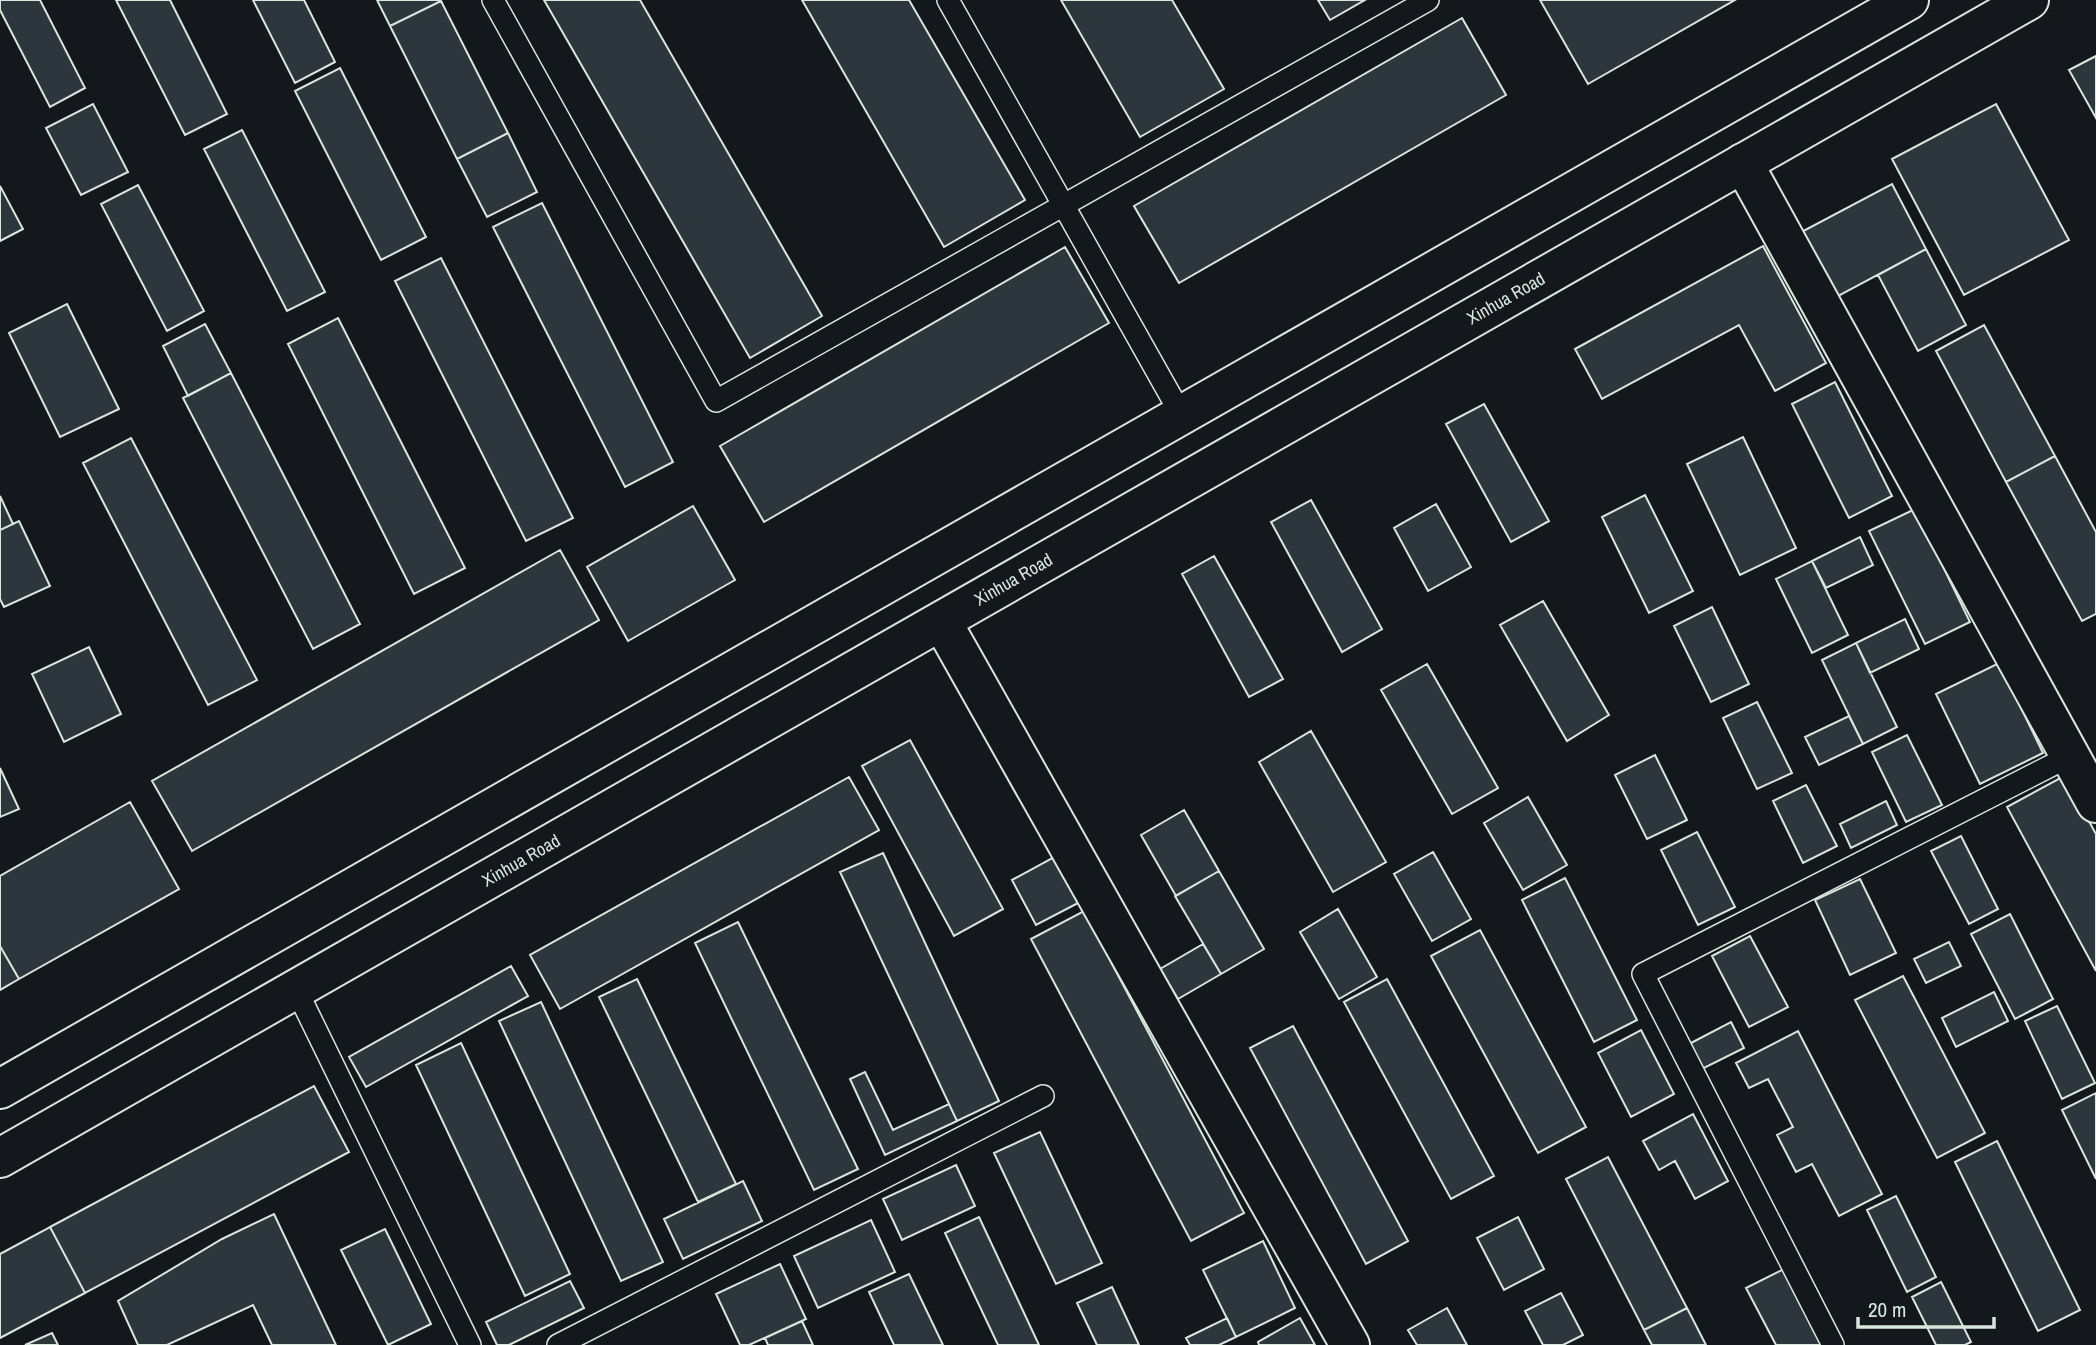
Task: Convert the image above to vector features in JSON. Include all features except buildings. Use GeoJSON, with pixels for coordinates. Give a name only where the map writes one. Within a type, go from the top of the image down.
{"type":"FeatureCollection","features":[{"type":"Feature","properties":{"kind":"main road"},"geometry":{"type":"LineString","coordinates":[[0,1089],[1909,0]]}},
{"type":"Feature","properties":{"kind":"main road","name":"Xinhua Road"},"geometry":{"type":"LineString","coordinates":[[0,1158],[2029,0]]}},
{"type":"Feature","properties":{"kind":"main road"},"geometry":{"type":"LineString","coordinates":[[1743,163],[2096,803]]}},
{"type":"Feature","properties":{"kind":"main road"},"geometry":{"type":"LineString","coordinates":[[942,621],[1350,1345]]}},
{"type":"Feature","properties":{"kind":"lane"},"geometry":{"type":"LineString","coordinates":[[493,0],[716,401],[1428,0]]}},
{"type":"Feature","properties":{"kind":"lane"},"geometry":{"type":"LineString","coordinates":[[948,0],[1182,416]]}},
{"type":"Feature","properties":{"kind":"lane"},"geometry":{"type":"LineString","coordinates":[[1833,1345],[1643,974],[2070,756]]}},
{"type":"Feature","properties":{"kind":"lane"},"geometry":{"type":"LineString","coordinates":[[296,989],[470,1345]]}},
{"type":"Feature","properties":{"kind":"lane"},"geometry":{"type":"LineString","coordinates":[[558,1345],[1043,1096]]}}]}
